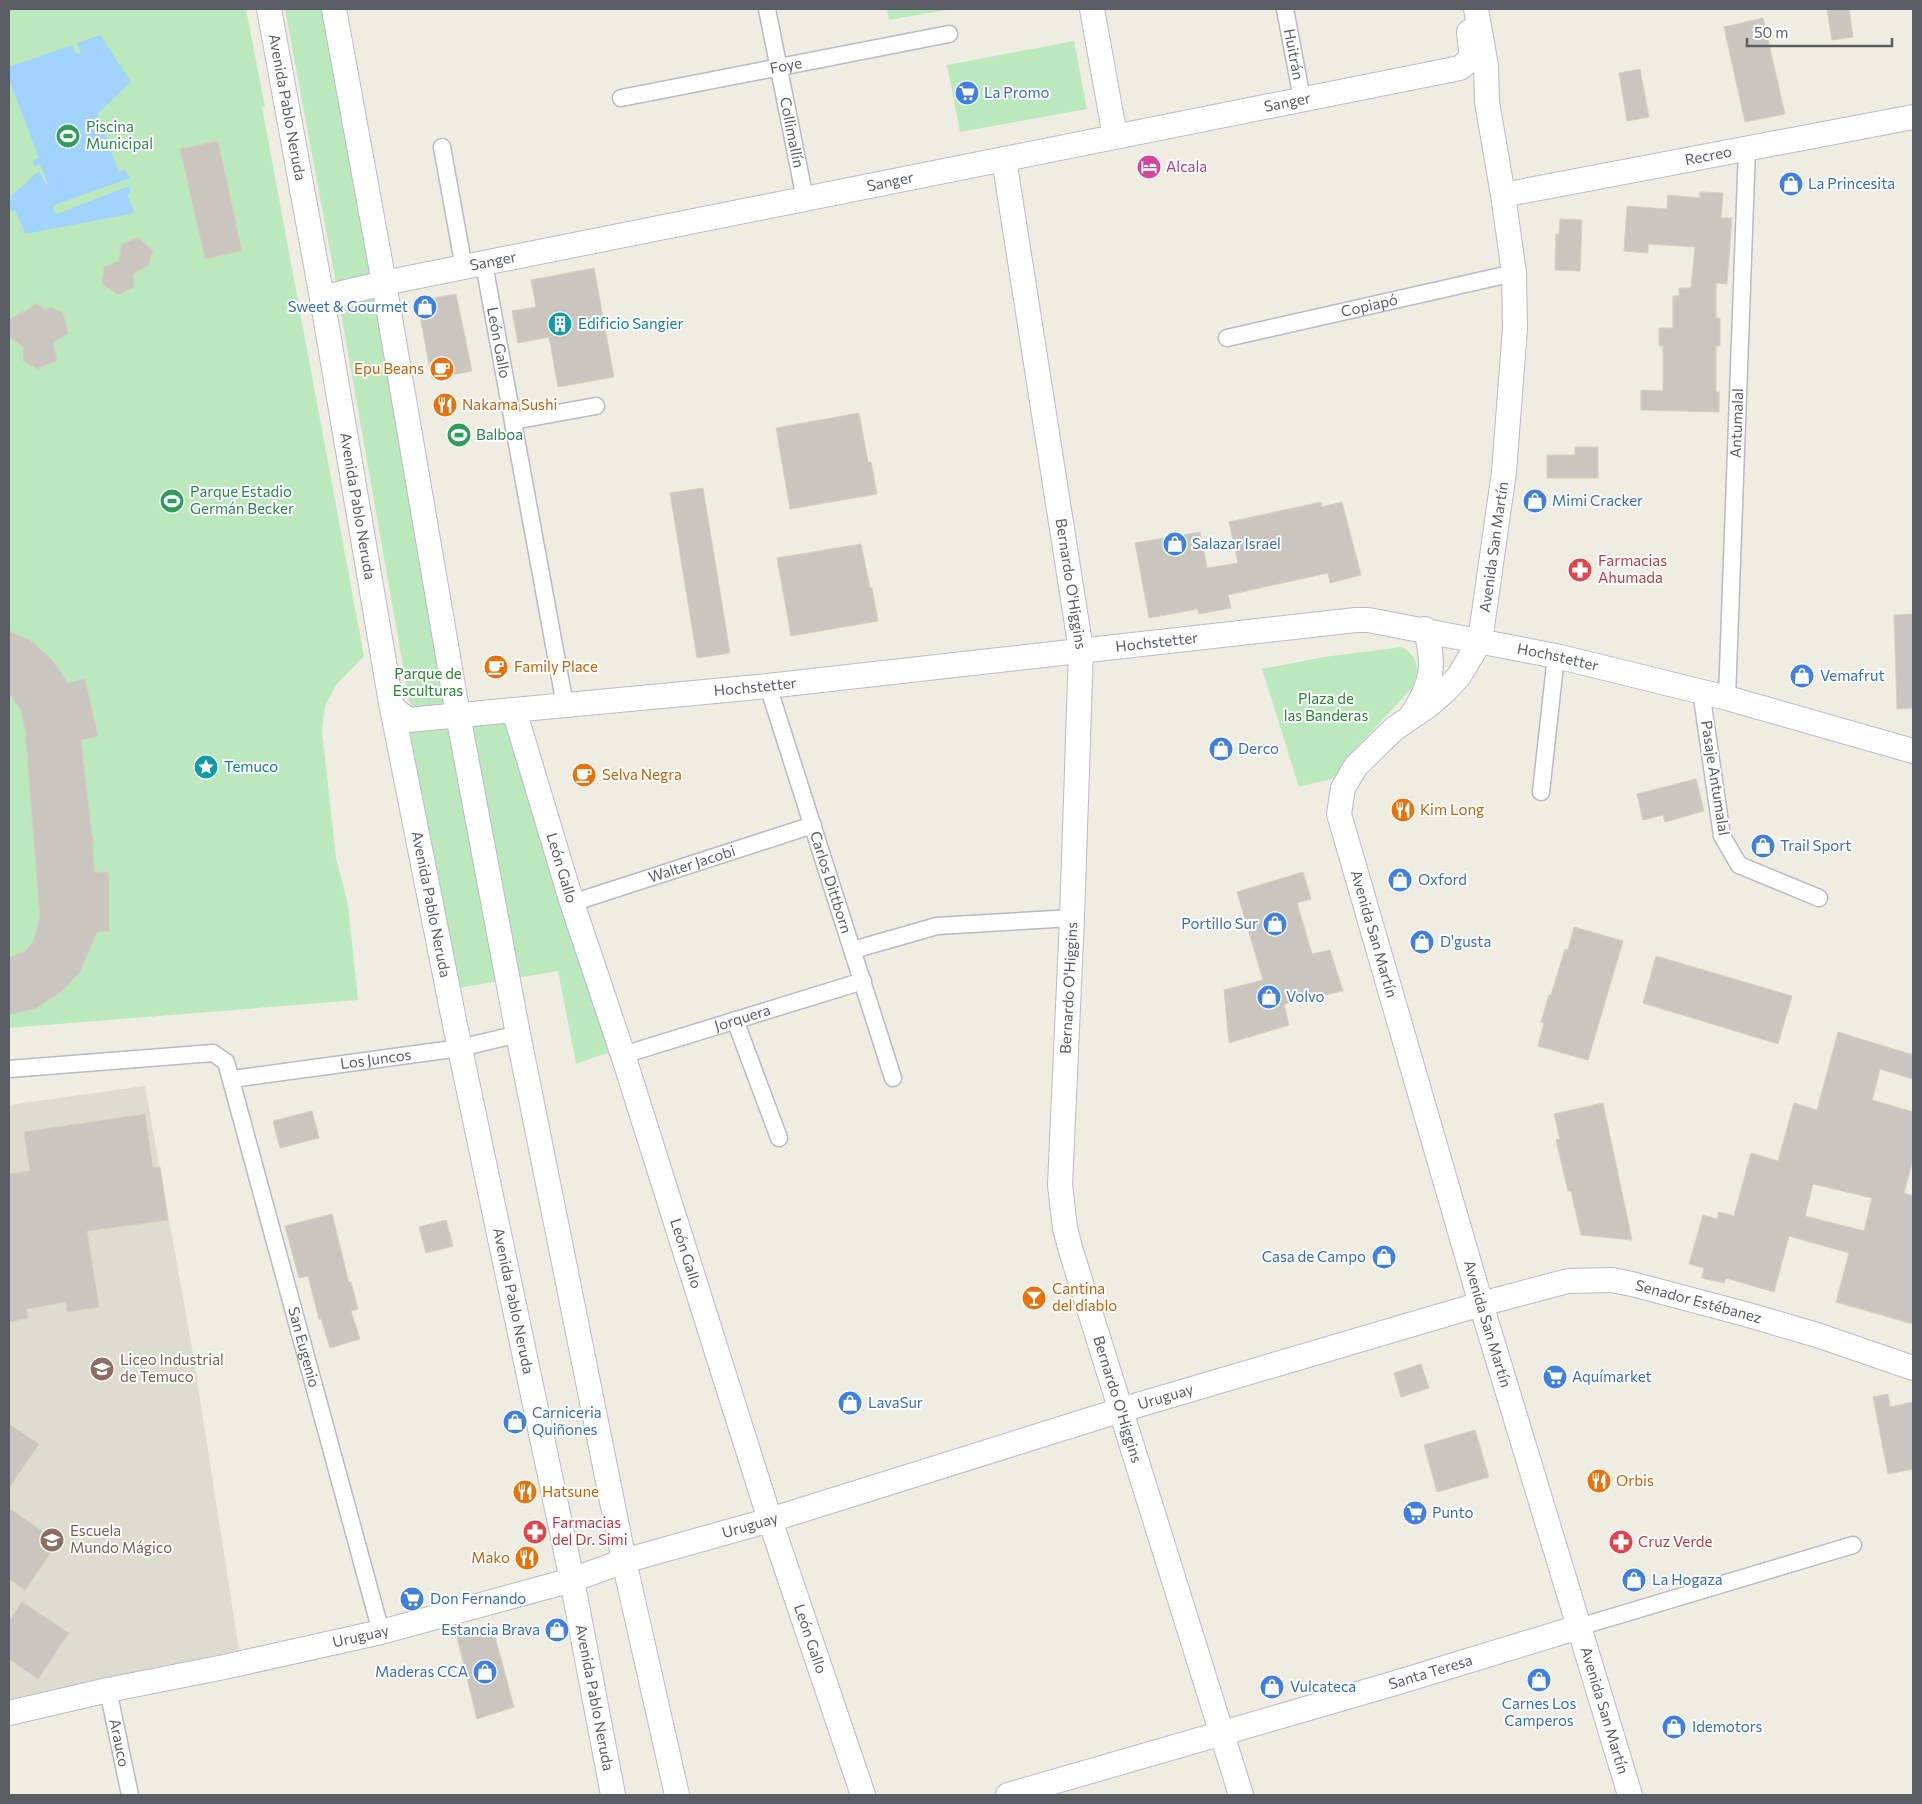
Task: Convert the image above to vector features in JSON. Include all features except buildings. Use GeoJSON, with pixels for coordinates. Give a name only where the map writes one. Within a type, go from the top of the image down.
{"type":"FeatureCollection","features":[{"type":"Feature","properties":{"kind":"main road","name":"Avenida Pablo Neruda"},"geometry":{"type":"LineString","coordinates":[[269,9],[322,298],[392,708],[460,1048],[572,1580],[613,1795]]}},
{"type":"Feature","properties":{"kind":"main road"},"geometry":{"type":"LineString","coordinates":[[334,9],[384,283],[458,714],[518,1034],[624,1561],[677,1795]]}},
{"type":"Feature","properties":{"kind":"main road"},"geometry":{"type":"LineString","coordinates":[[1092,9],[1115,136]]}},
{"type":"Feature","properties":{"kind":"main road"},"geometry":{"type":"LineString","coordinates":[[1460,68],[1472,58],[1472,48],[1464,9]]}},
{"type":"Feature","properties":{"kind":"main road","name":"Avenida San Martín"},"geometry":{"type":"LineString","coordinates":[[1476,9],[1486,66],[1487,102],[1514,274],[1515,328],[1504,472],[1480,641],[1459,676],[1439,696],[1379,742],[1356,766],[1343,788],[1339,814],[1481,1304],[1630,1795]]}},
{"type":"Feature","properties":{"kind":"main road","name":"Sanger"},"geometry":{"type":"LineString","coordinates":[[322,298],[384,283],[1460,68]]}},
{"type":"Feature","properties":{"kind":"main road","name":"Avenida San Martín"},"geometry":{"type":"LineString","coordinates":[[1460,68],[1470,73],[1480,84],[1487,102]]}},
{"type":"Feature","properties":{"kind":"main road","name":"Recreo"},"geometry":{"type":"LineString","coordinates":[[1503,195],[1913,117]]}},
{"type":"Feature","properties":{"kind":"main road","name":"Bernardo O'Higgins"},"geometry":{"type":"LineString","coordinates":[[1004,159],[1081,650],[1072,918],[1060,1185],[1061,1199],[1071,1251],[1241,1795]]}},
{"type":"Feature","properties":{"kind":"main road","name":"Hochstetter"},"geometry":{"type":"LineString","coordinates":[[392,708],[408,720],[768,686],[1356,620],[1381,621],[1556,656],[1701,691],[1913,751]]}},
{"type":"Feature","properties":{"kind":"main road"},"geometry":{"type":"LineString","coordinates":[[1411,716],[1422,699],[1432,669],[1432,656],[1425,630]]}},
{"type":"Feature","properties":{"kind":"main road","name":"León Gallo"},"geometry":{"type":"LineString","coordinates":[[514,710],[572,903],[623,1055],[770,1520],[864,1795]]}},
{"type":"Feature","properties":{"kind":"main road","name":"Senador Estébanez"},"geometry":{"type":"LineString","coordinates":[[1481,1304],[1568,1281],[1612,1280],[1754,1316],[1817,1335],[1913,1368]]}},
{"type":"Feature","properties":{"kind":"main road","name":"Uruguay"},"geometry":{"type":"LineString","coordinates":[[9,1713],[381,1632],[572,1580],[624,1561],[770,1520],[1121,1410],[1481,1304]]}},
{"type":"Feature","properties":{"kind":"main road","name":"Santa Teresa"},"geometry":{"type":"LineString","coordinates":[[1008,1795],[1222,1734],[1579,1627]]}},
{"type":"Feature","properties":{"kind":"street","name":"Collimallín"},"geometry":{"type":"LineString","coordinates":[[767,9],[805,199]]}},
{"type":"Feature","properties":{"kind":"street","name":"Huitrán"},"geometry":{"type":"LineString","coordinates":[[1285,9],[1302,99]]}},
{"type":"Feature","properties":{"kind":"street","name":"Foye"},"geometry":{"type":"LineString","coordinates":[[621,98],[949,34]]}},
{"type":"Feature","properties":{"kind":"street","name":"León Gallo"},"geometry":{"type":"LineString","coordinates":[[442,147],[513,422],[565,705]]}},
{"type":"Feature","properties":{"kind":"street","name":"Antumalal"},"geometry":{"type":"LineString","coordinates":[[1727,698],[1747,148]]}},
{"type":"Feature","properties":{"kind":"street","name":"Copiapó"},"geometry":{"type":"LineString","coordinates":[[1227,338],[1514,274]]}},
{"type":"Feature","properties":{"kind":"street"},"geometry":{"type":"LineString","coordinates":[[513,422],[596,406]]}},
{"type":"Feature","properties":{"kind":"street"},"geometry":{"type":"LineString","coordinates":[[1541,792],[1556,656]]}},
{"type":"Feature","properties":{"kind":"street","name":"Carlos Dittborn"},"geometry":{"type":"LineString","coordinates":[[768,686],[893,1078]]}},
{"type":"Feature","properties":{"kind":"street","name":"Pasaje Antumalal"},"geometry":{"type":"LineString","coordinates":[[1701,691],[1722,836],[1739,865],[1819,898]]}},
{"type":"Feature","properties":{"kind":"street","name":"Walter Jacobi"},"geometry":{"type":"LineString","coordinates":[[572,903],[812,825]]}},
{"type":"Feature","properties":{"kind":"street"},"geometry":{"type":"LineString","coordinates":[[853,950],[937,926],[1072,918]]}},
{"type":"Feature","properties":{"kind":"street","name":"Jorquera"},"geometry":{"type":"LineString","coordinates":[[623,1055],[863,981]]}},
{"type":"Feature","properties":{"kind":"street"},"geometry":{"type":"LineString","coordinates":[[735,1020],[779,1138]]}},
{"type":"Feature","properties":{"kind":"street","name":"Los Juncos"},"geometry":{"type":"LineString","coordinates":[[232,1079],[460,1048],[518,1034]]}},
{"type":"Feature","properties":{"kind":"street","name":"San Eugenio"},"geometry":{"type":"LineString","coordinates":[[9,1069],[213,1053],[226,1062],[381,1632]]}},
{"type":"Feature","properties":{"kind":"street","name":"Santa Teresa"},"geometry":{"type":"LineString","coordinates":[[1579,1627],[1853,1545]]}},
{"type":"Feature","properties":{"kind":"street","name":"Arauco"},"geometry":{"type":"LineString","coordinates":[[108,1690],[130,1795]]}},
{"type":"Feature","properties":{"kind":"shaded area","name":"Liceo Industrial de Temuco"},"geometry":{"type":"Polygon","coordinates":[[[145,1086],[192,1348],[239,1650],[9,1701],[9,1105],[145,1086]]]}},
{"type":"Feature","properties":{"kind":"green space","name":"Parque Estadio Germán Becker"},"geometry":{"type":"Polygon","coordinates":[[[9,9],[246,9],[265,107],[262,107],[364,656],[336,685],[325,706],[322,731],[336,858],[348,905],[358,1000],[9,1028],[9,9]]]}},
{"type":"Feature","properties":{"kind":"green space","name":"Parque de Esculturas"},"geometry":{"type":"Polygon","coordinates":[[[285,9],[326,9],[446,710],[417,714],[409,700],[334,273],[285,9]]]}},
{"type":"Feature","properties":{"kind":"green space"},"geometry":{"type":"Polygon","coordinates":[[[887,9],[952,9],[889,20],[887,9]]]}},
{"type":"Feature","properties":{"kind":"green space"},"geometry":{"type":"Polygon","coordinates":[[[1074,41],[1087,109],[960,132],[947,65],[1074,41]]]}},
{"type":"Feature","properties":{"kind":"green space","name":"Plaza de las Banderas"},"geometry":{"type":"Polygon","coordinates":[[[1402,647],[1415,660],[1417,669],[1413,687],[1355,749],[1335,778],[1299,787],[1262,669],[1324,657],[1402,647]]]}},
{"type":"Feature","properties":{"kind":"green space"},"geometry":{"type":"Polygon","coordinates":[[[511,718],[617,1052],[604,1054],[576,1064],[558,971],[453,989],[400,725],[511,718]]]}},
{"type":"Feature","properties":{"kind":"water","name":"Piscina Municipal"},"geometry":{"type":"Polygon","coordinates":[[[100,35],[131,82],[97,114],[119,172],[125,169],[130,178],[54,205],[53,210],[57,214],[129,186],[131,192],[127,194],[135,213],[25,234],[15,210],[11,212],[10,197],[39,171],[46,185],[48,184],[40,165],[34,166],[32,161],[39,158],[9,80],[9,67],[72,45],[76,54],[81,52],[77,43],[100,35]]]}},
{"type":"Feature","properties":{"kind":"place","name":"La Promo"},"geometry":{"type":"Point","coordinates":[967,93]}},
{"type":"Feature","properties":{"kind":"place","name":"Piscina Municipal"},"geometry":{"type":"Point","coordinates":[68,136]}},
{"type":"Feature","properties":{"kind":"place","name":"Alcala"},"geometry":{"type":"Point","coordinates":[1149,167]}},
{"type":"Feature","properties":{"kind":"place","name":"La Princesita"},"geometry":{"type":"Point","coordinates":[1791,184]}},
{"type":"Feature","properties":{"kind":"place","name":"Sweet & Gourmet"},"geometry":{"type":"Point","coordinates":[425,307]}},
{"type":"Feature","properties":{"kind":"place","name":"Edificio Sangier"},"geometry":{"type":"Point","coordinates":[560,324]}},
{"type":"Feature","properties":{"kind":"place","name":"Epu Beans"},"geometry":{"type":"Point","coordinates":[442,369]}},
{"type":"Feature","properties":{"kind":"place","name":"Nakama Sushi"},"geometry":{"type":"Point","coordinates":[445,405]}},
{"type":"Feature","properties":{"kind":"place","name":"Balboa"},"geometry":{"type":"Point","coordinates":[459,435]}},
{"type":"Feature","properties":{"kind":"place","name":"Parque Estadio Germán Becker"},"geometry":{"type":"Point","coordinates":[172,501]}},
{"type":"Feature","properties":{"kind":"place","name":"Mimi Cracker"},"geometry":{"type":"Point","coordinates":[1535,501]}},
{"type":"Feature","properties":{"kind":"place","name":"Salazar Israel"},"geometry":{"type":"Point","coordinates":[1175,544]}},
{"type":"Feature","properties":{"kind":"place","name":"Farmacias Ahumada"},"geometry":{"type":"Point","coordinates":[1580,570]}},
{"type":"Feature","properties":{"kind":"place","name":"Family Place"},"geometry":{"type":"Point","coordinates":[496,667]}},
{"type":"Feature","properties":{"kind":"place","name":"Vemafrut"},"geometry":{"type":"Point","coordinates":[1802,676]}},
{"type":"Feature","properties":{"kind":"place","name":"Derco"},"geometry":{"type":"Point","coordinates":[1221,749]}},
{"type":"Feature","properties":{"kind":"place","name":"Temuco"},"geometry":{"type":"Point","coordinates":[206,767]}},
{"type":"Feature","properties":{"kind":"place","name":"Selva Negra"},"geometry":{"type":"Point","coordinates":[584,775]}},
{"type":"Feature","properties":{"kind":"place","name":"Kim Long"},"geometry":{"type":"Point","coordinates":[1403,810]}},
{"type":"Feature","properties":{"kind":"place","name":"Trail Sport"},"geometry":{"type":"Point","coordinates":[1763,846]}},
{"type":"Feature","properties":{"kind":"place","name":"Oxford"},"geometry":{"type":"Point","coordinates":[1400,880]}},
{"type":"Feature","properties":{"kind":"place","name":"Portillo Sur"},"geometry":{"type":"Point","coordinates":[1275,924]}},
{"type":"Feature","properties":{"kind":"place","name":"D'gusta"},"geometry":{"type":"Point","coordinates":[1422,942]}},
{"type":"Feature","properties":{"kind":"place","name":"Volvo"},"geometry":{"type":"Point","coordinates":[1269,997]}},
{"type":"Feature","properties":{"kind":"place","name":"Casa de Campo"},"geometry":{"type":"Point","coordinates":[1384,1257]}},
{"type":"Feature","properties":{"kind":"place","name":"Cantina del diablo"},"geometry":{"type":"Point","coordinates":[1034,1298]}},
{"type":"Feature","properties":{"kind":"place","name":"Liceo Industrial de Temuco"},"geometry":{"type":"Point","coordinates":[102,1369]}},
{"type":"Feature","properties":{"kind":"place","name":"Aquímarket"},"geometry":{"type":"Point","coordinates":[1555,1377]}},
{"type":"Feature","properties":{"kind":"place","name":"LavaSur"},"geometry":{"type":"Point","coordinates":[850,1403]}},
{"type":"Feature","properties":{"kind":"place","name":"Carniceria Quiñones"},"geometry":{"type":"Point","coordinates":[515,1422]}},
{"type":"Feature","properties":{"kind":"place","name":"Orbis"},"geometry":{"type":"Point","coordinates":[1599,1481]}},
{"type":"Feature","properties":{"kind":"place","name":"Hatsune"},"geometry":{"type":"Point","coordinates":[525,1492]}},
{"type":"Feature","properties":{"kind":"place","name":"Punto"},"geometry":{"type":"Point","coordinates":[1415,1513]}},
{"type":"Feature","properties":{"kind":"place","name":"Farmacias del Dr. Simi"},"geometry":{"type":"Point","coordinates":[535,1532]}},
{"type":"Feature","properties":{"kind":"place","name":"Escuela Mundo Mágico"},"geometry":{"type":"Point","coordinates":[52,1540]}},
{"type":"Feature","properties":{"kind":"place","name":"Cruz Verde"},"geometry":{"type":"Point","coordinates":[1621,1542]}},
{"type":"Feature","properties":{"kind":"place","name":"Mako"},"geometry":{"type":"Point","coordinates":[527,1558]}},
{"type":"Feature","properties":{"kind":"place","name":"La Hogaza"},"geometry":{"type":"Point","coordinates":[1634,1580]}},
{"type":"Feature","properties":{"kind":"place","name":"Don Fernando"},"geometry":{"type":"Point","coordinates":[412,1599]}},
{"type":"Feature","properties":{"kind":"place","name":"Estancia Brava"},"geometry":{"type":"Point","coordinates":[557,1630]}},
{"type":"Feature","properties":{"kind":"place","name":"Maderas CCA"},"geometry":{"type":"Point","coordinates":[485,1672]}},
{"type":"Feature","properties":{"kind":"place","name":"Carnes Los Camperos"},"geometry":{"type":"Point","coordinates":[1539,1680]}},
{"type":"Feature","properties":{"kind":"place","name":"Vulcateca"},"geometry":{"type":"Point","coordinates":[1272,1687]}},
{"type":"Feature","properties":{"kind":"place","name":"Idemotors"},"geometry":{"type":"Point","coordinates":[1674,1727]}}]}
